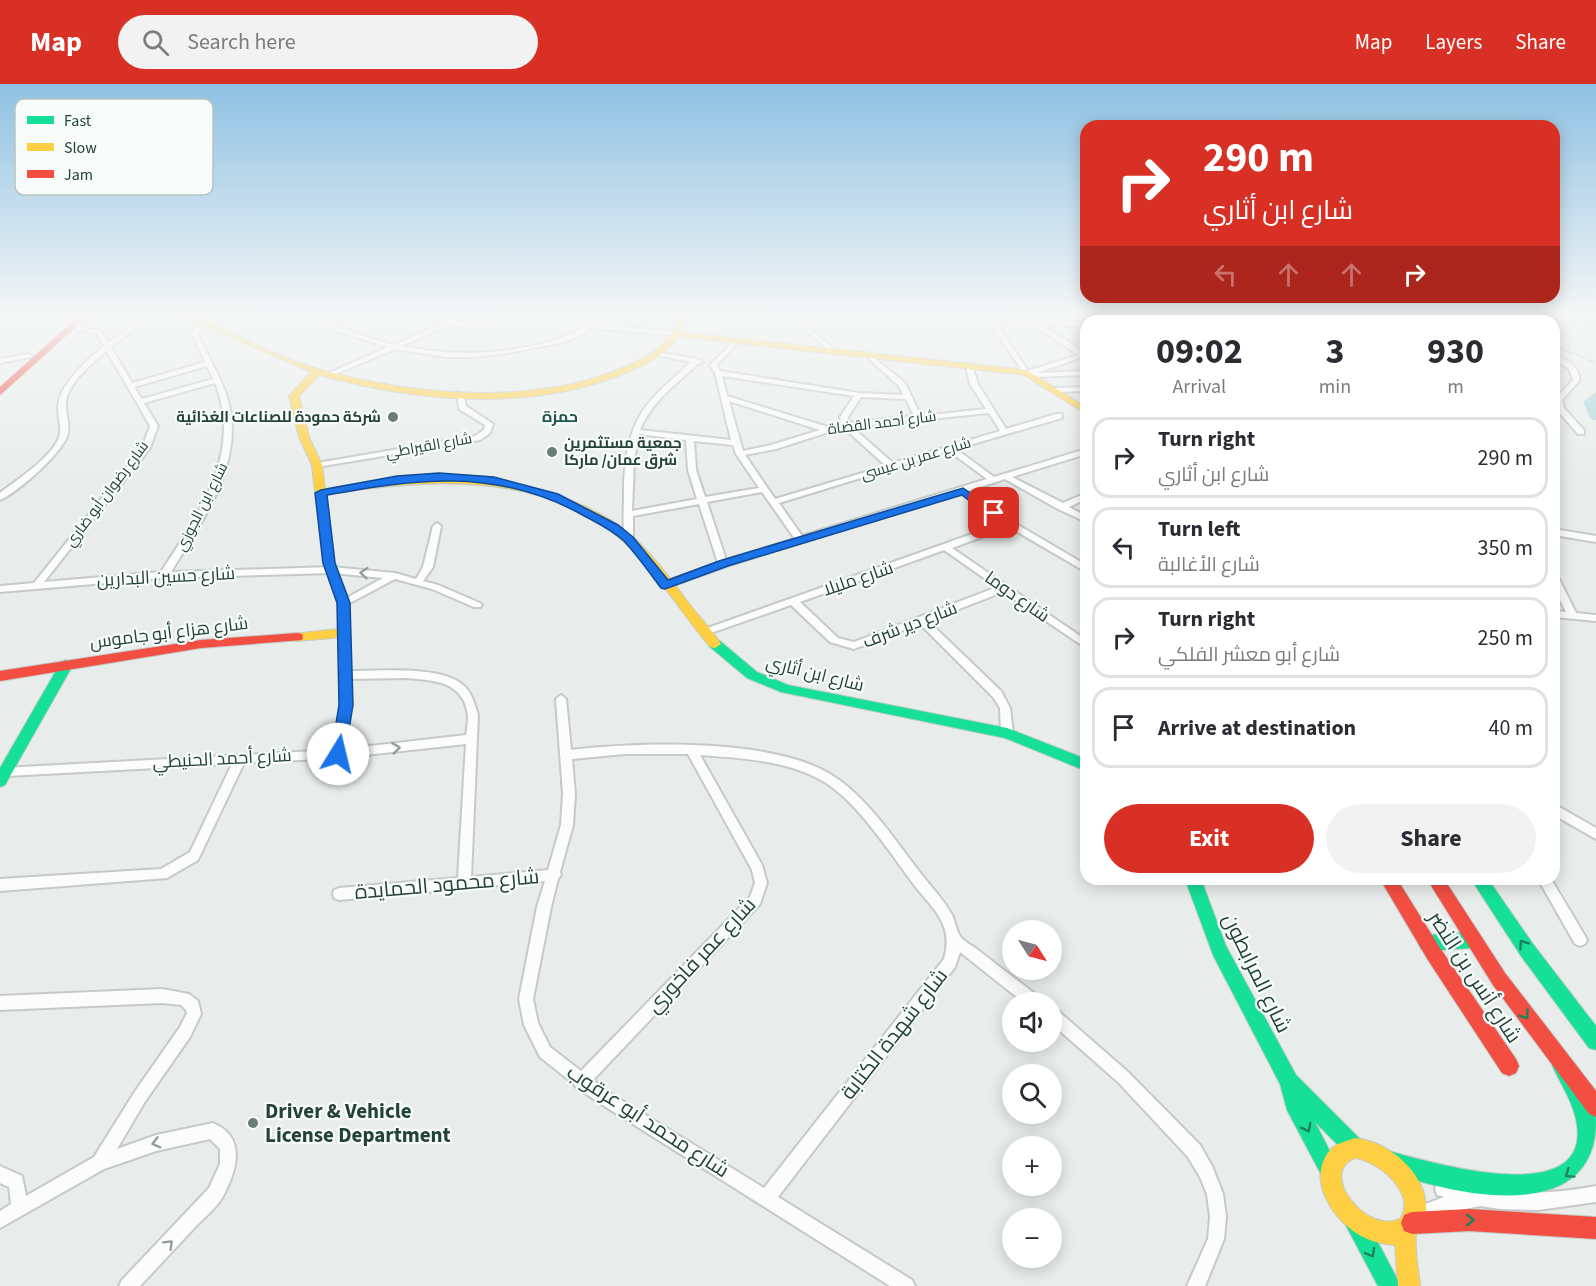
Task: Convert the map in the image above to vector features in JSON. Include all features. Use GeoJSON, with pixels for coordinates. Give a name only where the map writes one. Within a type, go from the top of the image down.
{"type":"FeatureCollection","features":[{"type":"Feature","properties":{"kind":"main road"},"geometry":{"type":"LineString","coordinates":[[0,392],[21,372]]}},
{"type":"Feature","properties":{"kind":"main road"},"geometry":{"type":"LineString","coordinates":[[321,372],[394,389],[460,394],[515,392],[588,382],[623,372]]}},
{"type":"Feature","properties":{"kind":"main road"},"geometry":{"type":"LineString","coordinates":[[1015,372],[1030,374],[1080,407]]}},
{"type":"Feature","properties":{"kind":"main road"},"geometry":{"type":"LineString","coordinates":[[327,375],[302,384],[294,396],[304,437],[317,465],[327,553],[344,603],[344,633]]}},
{"type":"Feature","properties":{"kind":"main road"},"geometry":{"type":"LineString","coordinates":[[302,384],[327,375]]}},
{"type":"Feature","properties":{"kind":"main road","name":"شارع ابن أثاري"},"geometry":{"type":"LineString","coordinates":[[321,489],[439,477],[478,478],[526,487],[587,512],[628,540],[705,632],[740,669],[776,686],[1007,733],[1080,764]]}},
{"type":"Feature","properties":{"kind":"main road","name":"شارع هزاع أبو جاموس"},"geometry":{"type":"LineString","coordinates":[[0,676],[201,644],[344,633]]}},
{"type":"Feature","properties":{"kind":"main road"},"geometry":{"type":"LineString","coordinates":[[3,776],[66,665]]}},
{"type":"Feature","properties":{"kind":"main road"},"geometry":{"type":"LineString","coordinates":[[1189,885],[1202,908]]}},
{"type":"Feature","properties":{"kind":"main road","name":"شارع المرابطون"},"geometry":{"type":"LineString","coordinates":[[1195,885],[1219,949],[1290,1082],[1354,1148]]}},
{"type":"Feature","properties":{"kind":"main road","name":"شارع أنس بن النضر"},"geometry":{"type":"LineString","coordinates":[[1392,885],[1427,943],[1509,1066]]}},
{"type":"Feature","properties":{"kind":"main road"},"geometry":{"type":"LineString","coordinates":[[1439,885],[1473,940],[1562,1065],[1596,1107]]}},
{"type":"Feature","properties":{"kind":"main road"},"geometry":{"type":"LineString","coordinates":[[1483,885],[1596,1041]]}},
{"type":"Feature","properties":{"kind":"main road"},"geometry":{"type":"LineString","coordinates":[[1427,943],[1473,940]]}},
{"type":"Feature","properties":{"kind":"main road"},"geometry":{"type":"LineString","coordinates":[[1394,1166],[1473,1183],[1532,1184],[1564,1179],[1583,1161],[1588,1147],[1588,1132],[1586,1116],[1562,1065]]}},
{"type":"Feature","properties":{"kind":"main road","name":"شارع المرابطون"},"geometry":{"type":"LineString","coordinates":[[1290,1082],[1294,1103],[1330,1171]]}},
{"type":"Feature","properties":{"kind":"main road"},"geometry":{"type":"LineString","coordinates":[[1409,1286],[1410,1223],[1414,1202],[1409,1186],[1394,1166],[1377,1154],[1354,1148],[1342,1151],[1333,1159],[1330,1171],[1332,1187],[1340,1204],[1366,1228],[1381,1233],[1394,1234],[1410,1223],[1469,1220],[1596,1228]]}},
{"type":"Feature","properties":{"kind":"main road"},"geometry":{"type":"LineString","coordinates":[[1353,1218],[1390,1286]]}},
{"type":"Feature","properties":{"kind":"street"},"geometry":{"type":"LineString","coordinates":[[0,497],[59,446],[64,432],[63,396],[82,372]]}},
{"type":"Feature","properties":{"kind":"street","name":"شارع رضوان أبو ضاري"},"geometry":{"type":"LineString","coordinates":[[38,585],[146,448],[154,426],[125,372]]}},
{"type":"Feature","properties":{"kind":"street"},"geometry":{"type":"LineString","coordinates":[[132,385],[178,372]]}},
{"type":"Feature","properties":{"kind":"street","name":"شارع ابن الجوزي"},"geometry":{"type":"LineString","coordinates":[[164,575],[225,468],[229,430],[226,404],[211,372]]}},
{"type":"Feature","properties":{"kind":"street"},"geometry":{"type":"LineString","coordinates":[[327,375],[334,372]]}},
{"type":"Feature","properties":{"kind":"street"},"geometry":{"type":"LineString","coordinates":[[628,540],[632,452],[641,418],[686,372]]}},
{"type":"Feature","properties":{"kind":"street"},"geometry":{"type":"LineString","coordinates":[[888,372],[896,379],[909,398],[919,418]]}},
{"type":"Feature","properties":{"kind":"street"},"geometry":{"type":"LineString","coordinates":[[971,372],[990,411],[1004,432]]}},
{"type":"Feature","properties":{"kind":"street"},"geometry":{"type":"LineString","coordinates":[[1030,374],[1036,372]]}},
{"type":"Feature","properties":{"kind":"street"},"geometry":{"type":"LineString","coordinates":[[1560,398],[1577,380],[1575,372]]}},
{"type":"Feature","properties":{"kind":"street"},"geometry":{"type":"LineString","coordinates":[[801,541],[740,454],[718,373],[859,395],[909,398]]}},
{"type":"Feature","properties":{"kind":"street"},"geometry":{"type":"LineString","coordinates":[[1030,374],[1080,373]]}},
{"type":"Feature","properties":{"kind":"street"},"geometry":{"type":"LineString","coordinates":[[141,402],[215,381]]}},
{"type":"Feature","properties":{"kind":"street"},"geometry":{"type":"LineString","coordinates":[[1055,390],[1080,388]]}},
{"type":"Feature","properties":{"kind":"street","name":"شارع القيراطي"},"geometry":{"type":"LineString","coordinates":[[317,465],[477,438],[487,431],[489,424],[462,407],[460,394]]}},
{"type":"Feature","properties":{"kind":"street"},"geometry":{"type":"LineString","coordinates":[[859,395],[844,417],[845,425],[891,466]]}},
{"type":"Feature","properties":{"kind":"street"},"geometry":{"type":"LineString","coordinates":[[724,397],[825,429]]}},
{"type":"Feature","properties":{"kind":"street"},"geometry":{"type":"LineString","coordinates":[[1560,408],[1581,432]]}},
{"type":"Feature","properties":{"kind":"street","name":"شارع أحمد القضاة"},"geometry":{"type":"LineString","coordinates":[[740,454],[773,447],[825,429],[845,425],[990,411]]}},
{"type":"Feature","properties":{"kind":"street","name":"شارع عمر بن عيسى"},"geometry":{"type":"LineString","coordinates":[[773,502],[1059,416]]}},
{"type":"Feature","properties":{"kind":"street"},"geometry":{"type":"LineString","coordinates":[[638,432],[736,443]]}},
{"type":"Feature","properties":{"kind":"street"},"geometry":{"type":"LineString","coordinates":[[690,438],[689,459],[723,564]]}},
{"type":"Feature","properties":{"kind":"street"},"geometry":{"type":"LineString","coordinates":[[951,448],[994,481]]}},
{"type":"Feature","properties":{"kind":"street"},"geometry":{"type":"LineString","coordinates":[[665,585],[723,564],[1080,453]]}},
{"type":"Feature","properties":{"kind":"street"},"geometry":{"type":"LineString","coordinates":[[1007,477],[1080,516]]}},
{"type":"Feature","properties":{"kind":"street"},"geometry":{"type":"LineString","coordinates":[[628,514],[765,489]]}},
{"type":"Feature","properties":{"kind":"street"},"geometry":{"type":"LineString","coordinates":[[963,491],[1010,524],[1080,565]]}},
{"type":"Feature","properties":{"kind":"street"},"geometry":{"type":"LineString","coordinates":[[1061,507],[1080,499]]}},
{"type":"Feature","properties":{"kind":"street","name":"شارع مليلا"},"geometry":{"type":"LineString","coordinates":[[705,632],[1010,524]]}},
{"type":"Feature","properties":{"kind":"street"},"geometry":{"type":"LineString","coordinates":[[418,582],[428,567],[438,526]]}},
{"type":"Feature","properties":{"kind":"street"},"geometry":{"type":"LineString","coordinates":[[1560,533],[1596,539]]}},
{"type":"Feature","properties":{"kind":"street","name":"شارع دوما"},"geometry":{"type":"LineString","coordinates":[[947,548],[1080,641]]}},
{"type":"Feature","properties":{"kind":"street","name":"شارع حسين البدارين"},"geometry":{"type":"LineString","coordinates":[[0,589],[164,575],[332,570],[395,576],[477,604]]}},
{"type":"Feature","properties":{"kind":"street"},"geometry":{"type":"LineString","coordinates":[[344,603],[368,588],[395,576]]}},
{"type":"Feature","properties":{"kind":"street","name":"شارع دير شرف"},"geometry":{"type":"LineString","coordinates":[[794,601],[834,640],[847,646],[859,645],[1004,588]]}},
{"type":"Feature","properties":{"kind":"street"},"geometry":{"type":"LineString","coordinates":[[1560,591],[1573,616]]}},
{"type":"Feature","properties":{"kind":"street"},"geometry":{"type":"LineString","coordinates":[[1560,615],[1596,618]]}},
{"type":"Feature","properties":{"kind":"street"},"geometry":{"type":"LineString","coordinates":[[922,621],[997,694],[1005,708],[1007,733]]}},
{"type":"Feature","properties":{"kind":"street"},"geometry":{"type":"LineString","coordinates":[[338,754],[346,705],[344,633]]}},
{"type":"Feature","properties":{"kind":"street"},"geometry":{"type":"LineString","coordinates":[[346,675],[414,676],[449,681],[466,695],[473,715],[464,883]]}},
{"type":"Feature","properties":{"kind":"street","name":"شارع محمد أبو عرقوب"},"geometry":{"type":"LineString","coordinates":[[561,699],[568,809],[564,842],[544,907],[526,999],[531,1025],[545,1052],[580,1082],[906,1286]]}},
{"type":"Feature","properties":{"kind":"street","name":"شارع أحمد الحنيطي"},"geometry":{"type":"LineString","coordinates":[[3,776],[338,754],[472,739]]}},
{"type":"Feature","properties":{"kind":"street"},"geometry":{"type":"LineString","coordinates":[[566,755],[624,749],[691,750],[786,762],[819,773],[834,783],[910,868],[950,921],[956,941],[1021,992]]}},
{"type":"Feature","properties":{"kind":"street","name":"شارع عمر فاخوري"},"geometry":{"type":"LineString","coordinates":[[580,1082],[755,900],[760,890],[758,869],[691,750]]}},
{"type":"Feature","properties":{"kind":"street"},"geometry":{"type":"LineString","coordinates":[[0,885],[163,874],[181,865],[194,856],[239,761]]}},
{"type":"Feature","properties":{"kind":"street"},"geometry":{"type":"LineString","coordinates":[[1560,813],[1596,834]]}},
{"type":"Feature","properties":{"kind":"street","name":"شارع محمود الحمايدة"},"geometry":{"type":"LineString","coordinates":[[339,894],[555,874]]}},
{"type":"Feature","properties":{"kind":"street"},"geometry":{"type":"LineString","coordinates":[[1548,885],[1580,940]]}},
{"type":"Feature","properties":{"kind":"street","name":"شارع شهدة الكتابة"},"geometry":{"type":"LineString","coordinates":[[767,1197],[950,962],[956,941]]}},
{"type":"Feature","properties":{"kind":"street"},"geometry":{"type":"LineString","coordinates":[[0,1003],[162,996],[184,999],[193,1006],[194,1014],[185,1032],[139,1098],[100,1162]]}},
{"type":"Feature","properties":{"kind":"street"},"geometry":{"type":"LineString","coordinates":[[1580,1021],[1596,1034]]}},
{"type":"Feature","properties":{"kind":"street"},"geometry":{"type":"LineString","coordinates":[[1062,1024],[1095,1051],[1137,1091],[1194,1151],[1206,1172],[1215,1194],[1218,1217],[1216,1239],[1196,1286]]}},
{"type":"Feature","properties":{"kind":"street"},"geometry":{"type":"LineString","coordinates":[[0,1220],[100,1162],[156,1143],[213,1131],[228,1146],[228,1164],[215,1194],[128,1286]]}},
{"type":"Feature","properties":{"kind":"street"},"geometry":{"type":"LineString","coordinates":[[1394,1166],[1478,1199]]}},
{"type":"Feature","properties":{"kind":"street"},"geometry":{"type":"LineString","coordinates":[[0,1174],[16,1182],[20,1209]]}},
{"type":"Feature","properties":{"kind":"street"},"geometry":{"type":"LineString","coordinates":[[1410,1223],[1445,1205],[1478,1199],[1537,1203],[1596,1194]]}},
{"type":"Feature","properties":{"kind":"waterway"},"geometry":{"type":"LineString","coordinates":[[1596,396],[1590,402],[1596,416]]}},
{"type":"Feature","properties":{"kind":"traffic: fast"},"geometry":{"type":"LineString","coordinates":[[715,644],[752,675],[786,689],[1007,733],[1080,763]]}},
{"type":"Feature","properties":{"kind":"traffic: fast"},"geometry":{"type":"LineString","coordinates":[[0,781],[66,665]]}},
{"type":"Feature","properties":{"kind":"traffic: fast"},"geometry":{"type":"LineString","coordinates":[[1195,885],[1219,949],[1289,1082],[1294,1103],[1330,1171]]}},
{"type":"Feature","properties":{"kind":"traffic: fast"},"geometry":{"type":"LineString","coordinates":[[1483,885],[1527,950],[1596,1041]]}},
{"type":"Feature","properties":{"kind":"traffic: fast"},"geometry":{"type":"LineString","coordinates":[[1427,943],[1473,940]]}},
{"type":"Feature","properties":{"kind":"traffic: fast"},"geometry":{"type":"LineString","coordinates":[[1389,1161],[1436,1174],[1498,1185],[1528,1185],[1555,1180],[1574,1168],[1585,1147],[1587,1133],[1583,1109],[1562,1065]]}},
{"type":"Feature","properties":{"kind":"traffic: fast"},"geometry":{"type":"LineString","coordinates":[[1289,1082],[1355,1148]]}},
{"type":"Feature","properties":{"kind":"traffic: fast"},"geometry":{"type":"LineString","coordinates":[[1354,1220],[1390,1286]]}},
{"type":"Feature","properties":{"kind":"traffic: slow"},"geometry":{"type":"LineString","coordinates":[[297,637],[344,633],[344,603],[329,563],[317,465],[304,437],[294,396],[316,372]]}},
{"type":"Feature","properties":{"kind":"traffic: slow"},"geometry":{"type":"LineString","coordinates":[[319,372],[386,387],[472,395],[557,390],[596,381],[619,372]]}},
{"type":"Feature","properties":{"kind":"traffic: slow"},"geometry":{"type":"LineString","coordinates":[[1018,372],[1026,373],[1080,407]]}},
{"type":"Feature","properties":{"kind":"traffic: slow"},"geometry":{"type":"LineString","coordinates":[[321,493],[381,483],[441,479],[501,484],[560,500],[595,516],[627,538],[715,644]]}},
{"type":"Feature","properties":{"kind":"traffic: slow"},"geometry":{"type":"LineString","coordinates":[[1355,1148],[1378,1154],[1392,1164],[1405,1180],[1414,1199],[1415,1209],[1414,1218],[1409,1226],[1395,1234],[1380,1233],[1364,1226],[1338,1199],[1331,1184],[1331,1168],[1338,1156],[1355,1148]]}},
{"type":"Feature","properties":{"kind":"traffic: slow"},"geometry":{"type":"LineString","coordinates":[[1405,1230],[1409,1286]]}},
{"type":"Feature","properties":{"kind":"traffic: jam"},"geometry":{"type":"LineString","coordinates":[[0,392],[22,372]]}},
{"type":"Feature","properties":{"kind":"traffic: jam"},"geometry":{"type":"LineString","coordinates":[[0,676],[201,644],[297,637]]}},
{"type":"Feature","properties":{"kind":"traffic: jam"},"geometry":{"type":"LineString","coordinates":[[1392,885],[1434,954],[1509,1066]]}},
{"type":"Feature","properties":{"kind":"traffic: jam"},"geometry":{"type":"LineString","coordinates":[[1439,885],[1499,979],[1596,1107]]}},
{"type":"Feature","properties":{"kind":"traffic: jam"},"geometry":{"type":"LineString","coordinates":[[1412,1223],[1469,1220],[1596,1228]]}},
{"type":"Feature","properties":{"kind":"place","name":"شركة حمودة للصناعات الغذائية"},"geometry":{"type":"Point","coordinates":[393,417]}},
{"type":"Feature","properties":{"kind":"place","name":"جمعية مستثمرين شرق عمان/ ماركا"},"geometry":{"type":"Point","coordinates":[552,452]}},
{"type":"Feature","properties":{"kind":"place","name":"Driver & Vehicle License Department"},"geometry":{"type":"Point","coordinates":[253,1123]}},
{"type":"Feature","properties":{"kind":"district","name":"حمزة"},"geometry":{"type":"Point","coordinates":[560,417]}},
{"type":"Feature","properties":{"kind":"route"},"geometry":{"type":"LineString","coordinates":[[338,754],[346,705],[344,603],[329,563],[321,493],[397,480],[439,477],[478,478],[526,487],[554,496],[614,527],[628,540],[665,585],[723,564],[963,491],[994,513]]}}]}
